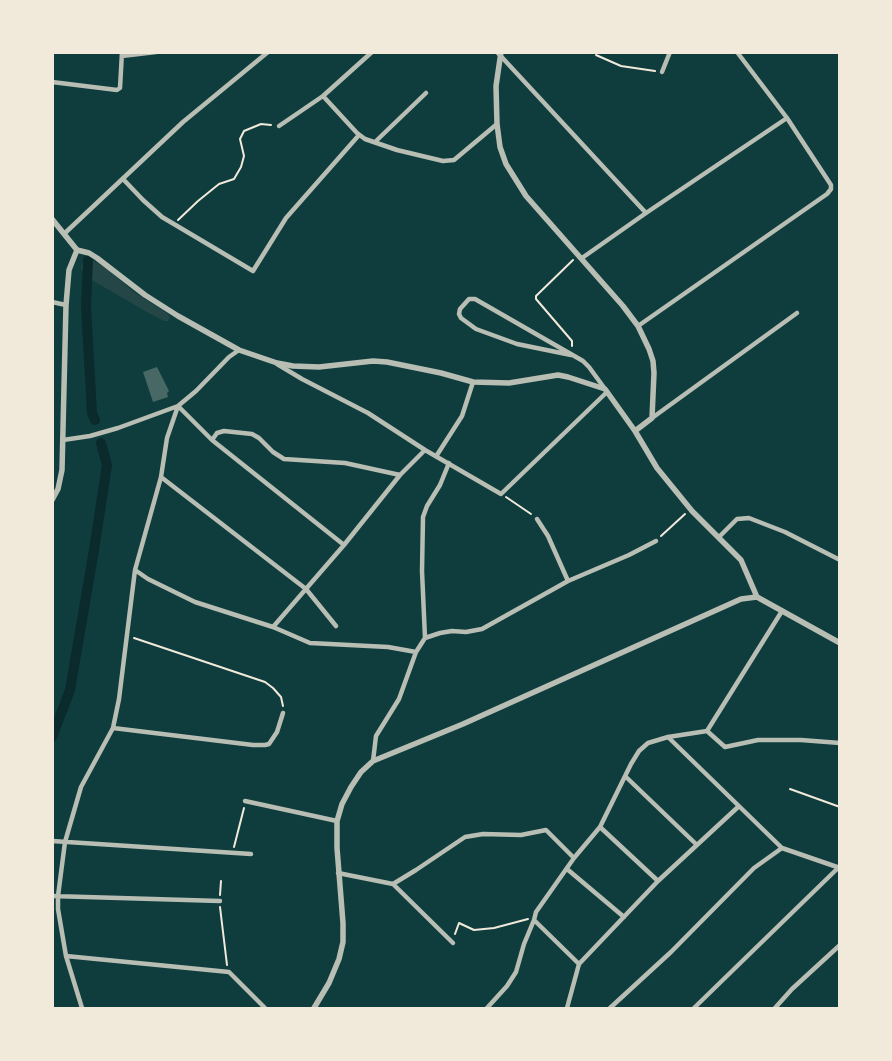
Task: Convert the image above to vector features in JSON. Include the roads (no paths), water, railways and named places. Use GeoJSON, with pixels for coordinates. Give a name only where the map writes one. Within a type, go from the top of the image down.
{"type":"FeatureCollection","features":[{"type":"Feature","properties":{"kind":"street"},"geometry":{"type":"LineString","coordinates":[[52,82],[119,89],[122,54],[156,52]]}},
{"type":"Feature","properties":{"kind":"street"},"geometry":{"type":"LineString","coordinates":[[65,233],[183,122],[268,52]]}},
{"type":"Feature","properties":{"kind":"street"},"geometry":{"type":"LineString","coordinates":[[279,126],[323,96],[372,52]]}},
{"type":"Feature","properties":{"kind":"street"},"geometry":{"type":"LineString","coordinates":[[662,72],[670,52]]}},
{"type":"Feature","properties":{"kind":"street"},"geometry":{"type":"LineString","coordinates":[[638,326],[828,194],[831,189],[831,185],[787,118],[738,52]]}},
{"type":"Feature","properties":{"kind":"street"},"geometry":{"type":"LineString","coordinates":[[499,53],[646,213]]}},
{"type":"Feature","properties":{"kind":"street"},"geometry":{"type":"LineString","coordinates":[[499,53],[496,86],[497,124],[500,147],[506,164],[526,196],[582,258],[638,326],[653,361],[652,418]]}},
{"type":"Feature","properties":{"kind":"street"},"geometry":{"type":"LineString","coordinates":[[375,142],[426,93]]}},
{"type":"Feature","properties":{"kind":"street"},"geometry":{"type":"LineString","coordinates":[[323,96],[359,135],[397,150],[449,162],[454,160],[497,124]]}},
{"type":"Feature","properties":{"kind":"street"},"geometry":{"type":"LineString","coordinates":[[582,258],[787,118]]}},
{"type":"Feature","properties":{"kind":"street"},"geometry":{"type":"LineString","coordinates":[[123,179],[143,200],[173,225],[253,271],[286,218],[359,135]]}},
{"type":"Feature","properties":{"kind":"street"},"geometry":{"type":"LineString","coordinates":[[52,219],[77,250],[89,253],[114,270],[145,296],[239,350],[277,363],[319,367],[373,361],[387,362],[441,373],[473,382],[509,384],[558,376],[568,377],[606,390]]}},
{"type":"Feature","properties":{"kind":"street"},"geometry":{"type":"LineString","coordinates":[[52,500],[58,489],[62,470],[66,305],[69,270],[77,250]]}},
{"type":"Feature","properties":{"kind":"street"},"geometry":{"type":"LineString","coordinates":[[571,355],[517,344],[476,329],[461,318],[459,314],[460,309],[469,299],[475,299],[571,355],[589,366],[635,431],[657,468],[692,511],[741,560],[757,597]]}},
{"type":"Feature","properties":{"kind":"street"},"geometry":{"type":"LineString","coordinates":[[52,302],[66,305]]}},
{"type":"Feature","properties":{"kind":"street"},"geometry":{"type":"LineString","coordinates":[[635,431],[797,313]]}},
{"type":"Feature","properties":{"kind":"street"},"geometry":{"type":"LineString","coordinates":[[63,440],[90,436],[118,428],[178,406],[196,391],[229,357],[239,350]]}},
{"type":"Feature","properties":{"kind":"street"},"geometry":{"type":"LineString","coordinates":[[277,363],[302,379],[368,412],[425,450],[437,455],[501,494],[606,390]]}},
{"type":"Feature","properties":{"kind":"street"},"geometry":{"type":"LineString","coordinates":[[437,455],[462,416],[473,382]]}},
{"type":"Feature","properties":{"kind":"street"},"geometry":{"type":"LineString","coordinates":[[178,406],[212,440],[344,544]]}},
{"type":"Feature","properties":{"kind":"street"},"geometry":{"type":"LineString","coordinates":[[82,1008],[66,956],[55,896],[65,842],[81,787],[113,728],[119,699],[135,570],[161,476],[167,438],[178,406]]}},
{"type":"Feature","properties":{"kind":"street"},"geometry":{"type":"LineString","coordinates":[[212,440],[221,431],[252,434],[279,457],[284,459],[345,463],[400,476]]}},
{"type":"Feature","properties":{"kind":"street"},"geometry":{"type":"LineString","coordinates":[[273,627],[400,476],[425,450]]}},
{"type":"Feature","properties":{"kind":"street"},"geometry":{"type":"LineString","coordinates":[[373,762],[375,739],[398,699],[416,652],[425,638],[422,522],[427,506],[440,485],[449,463]]}},
{"type":"Feature","properties":{"kind":"street"},"geometry":{"type":"LineString","coordinates":[[161,476],[306,589],[336,626]]}},
{"type":"Feature","properties":{"kind":"street"},"geometry":{"type":"LineString","coordinates":[[719,537],[737,519],[749,518],[785,532],[840,560]]}},
{"type":"Feature","properties":{"kind":"street"},"geometry":{"type":"LineString","coordinates":[[537,519],[548,536],[568,581]]}},
{"type":"Feature","properties":{"kind":"street"},"geometry":{"type":"LineString","coordinates":[[425,638],[440,633],[482,629],[568,581],[629,555],[656,540]]}},
{"type":"Feature","properties":{"kind":"street"},"geometry":{"type":"LineString","coordinates":[[135,570],[148,579],[195,602],[273,627],[310,643],[388,647],[416,652]]}},
{"type":"Feature","properties":{"kind":"street"},"geometry":{"type":"LineString","coordinates":[[314,1008],[329,983],[339,960],[343,942],[338,873],[337,822],[342,804],[351,787],[361,772],[373,762],[463,724],[741,599],[757,597],[840,643]]}},
{"type":"Feature","properties":{"kind":"street"},"geometry":{"type":"LineString","coordinates":[[707,731],[782,611]]}},
{"type":"Feature","properties":{"kind":"street"},"geometry":{"type":"LineString","coordinates":[[113,728],[265,745],[270,744],[278,732],[283,713]]}},
{"type":"Feature","properties":{"kind":"street"},"geometry":{"type":"LineString","coordinates":[[487,1008],[512,979],[536,912],[574,858],[600,827],[625,776],[639,752],[648,744],[668,737],[707,731],[726,747],[758,740],[801,740],[840,744]]}},
{"type":"Feature","properties":{"kind":"street"},"geometry":{"type":"LineString","coordinates":[[668,737],[782,848],[839,868],[694,1008]]}},
{"type":"Feature","properties":{"kind":"street"},"geometry":{"type":"LineString","coordinates":[[625,776],[697,845]]}},
{"type":"Feature","properties":{"kind":"street"},"geometry":{"type":"LineString","coordinates":[[245,801],[337,822]]}},
{"type":"Feature","properties":{"kind":"street"},"geometry":{"type":"LineString","coordinates":[[567,1008],[579,964],[658,881],[738,807]]}},
{"type":"Feature","properties":{"kind":"street"},"geometry":{"type":"LineString","coordinates":[[600,827],[658,881]]}},
{"type":"Feature","properties":{"kind":"street"},"geometry":{"type":"LineString","coordinates":[[393,884],[465,837],[483,834],[521,835],[546,830],[574,858]]}},
{"type":"Feature","properties":{"kind":"street"},"geometry":{"type":"LineString","coordinates":[[52,841],[251,854]]}},
{"type":"Feature","properties":{"kind":"street"},"geometry":{"type":"LineString","coordinates":[[610,1008],[671,952],[754,868],[782,848]]}},
{"type":"Feature","properties":{"kind":"street"},"geometry":{"type":"LineString","coordinates":[[566,869],[624,917]]}},
{"type":"Feature","properties":{"kind":"street"},"geometry":{"type":"LineString","coordinates":[[338,873],[393,884],[453,943]]}},
{"type":"Feature","properties":{"kind":"street"},"geometry":{"type":"LineString","coordinates":[[55,896],[220,901]]}},
{"type":"Feature","properties":{"kind":"street"},"geometry":{"type":"LineString","coordinates":[[534,919],[579,964]]}},
{"type":"Feature","properties":{"kind":"street"},"geometry":{"type":"LineString","coordinates":[[775,1008],[792,988],[840,945]]}},
{"type":"Feature","properties":{"kind":"street"},"geometry":{"type":"LineString","coordinates":[[66,956],[228,972],[265,1008]]}},
{"type":"Feature","properties":{"kind":"waterway"},"geometry":{"type":"LineString","coordinates":[[88,260],[86,306],[92,413],[95,420]]}},
{"type":"Feature","properties":{"kind":"waterway"},"geometry":{"type":"LineString","coordinates":[[52,737],[70,690],[94,550],[107,465],[101,443]]}}]}
